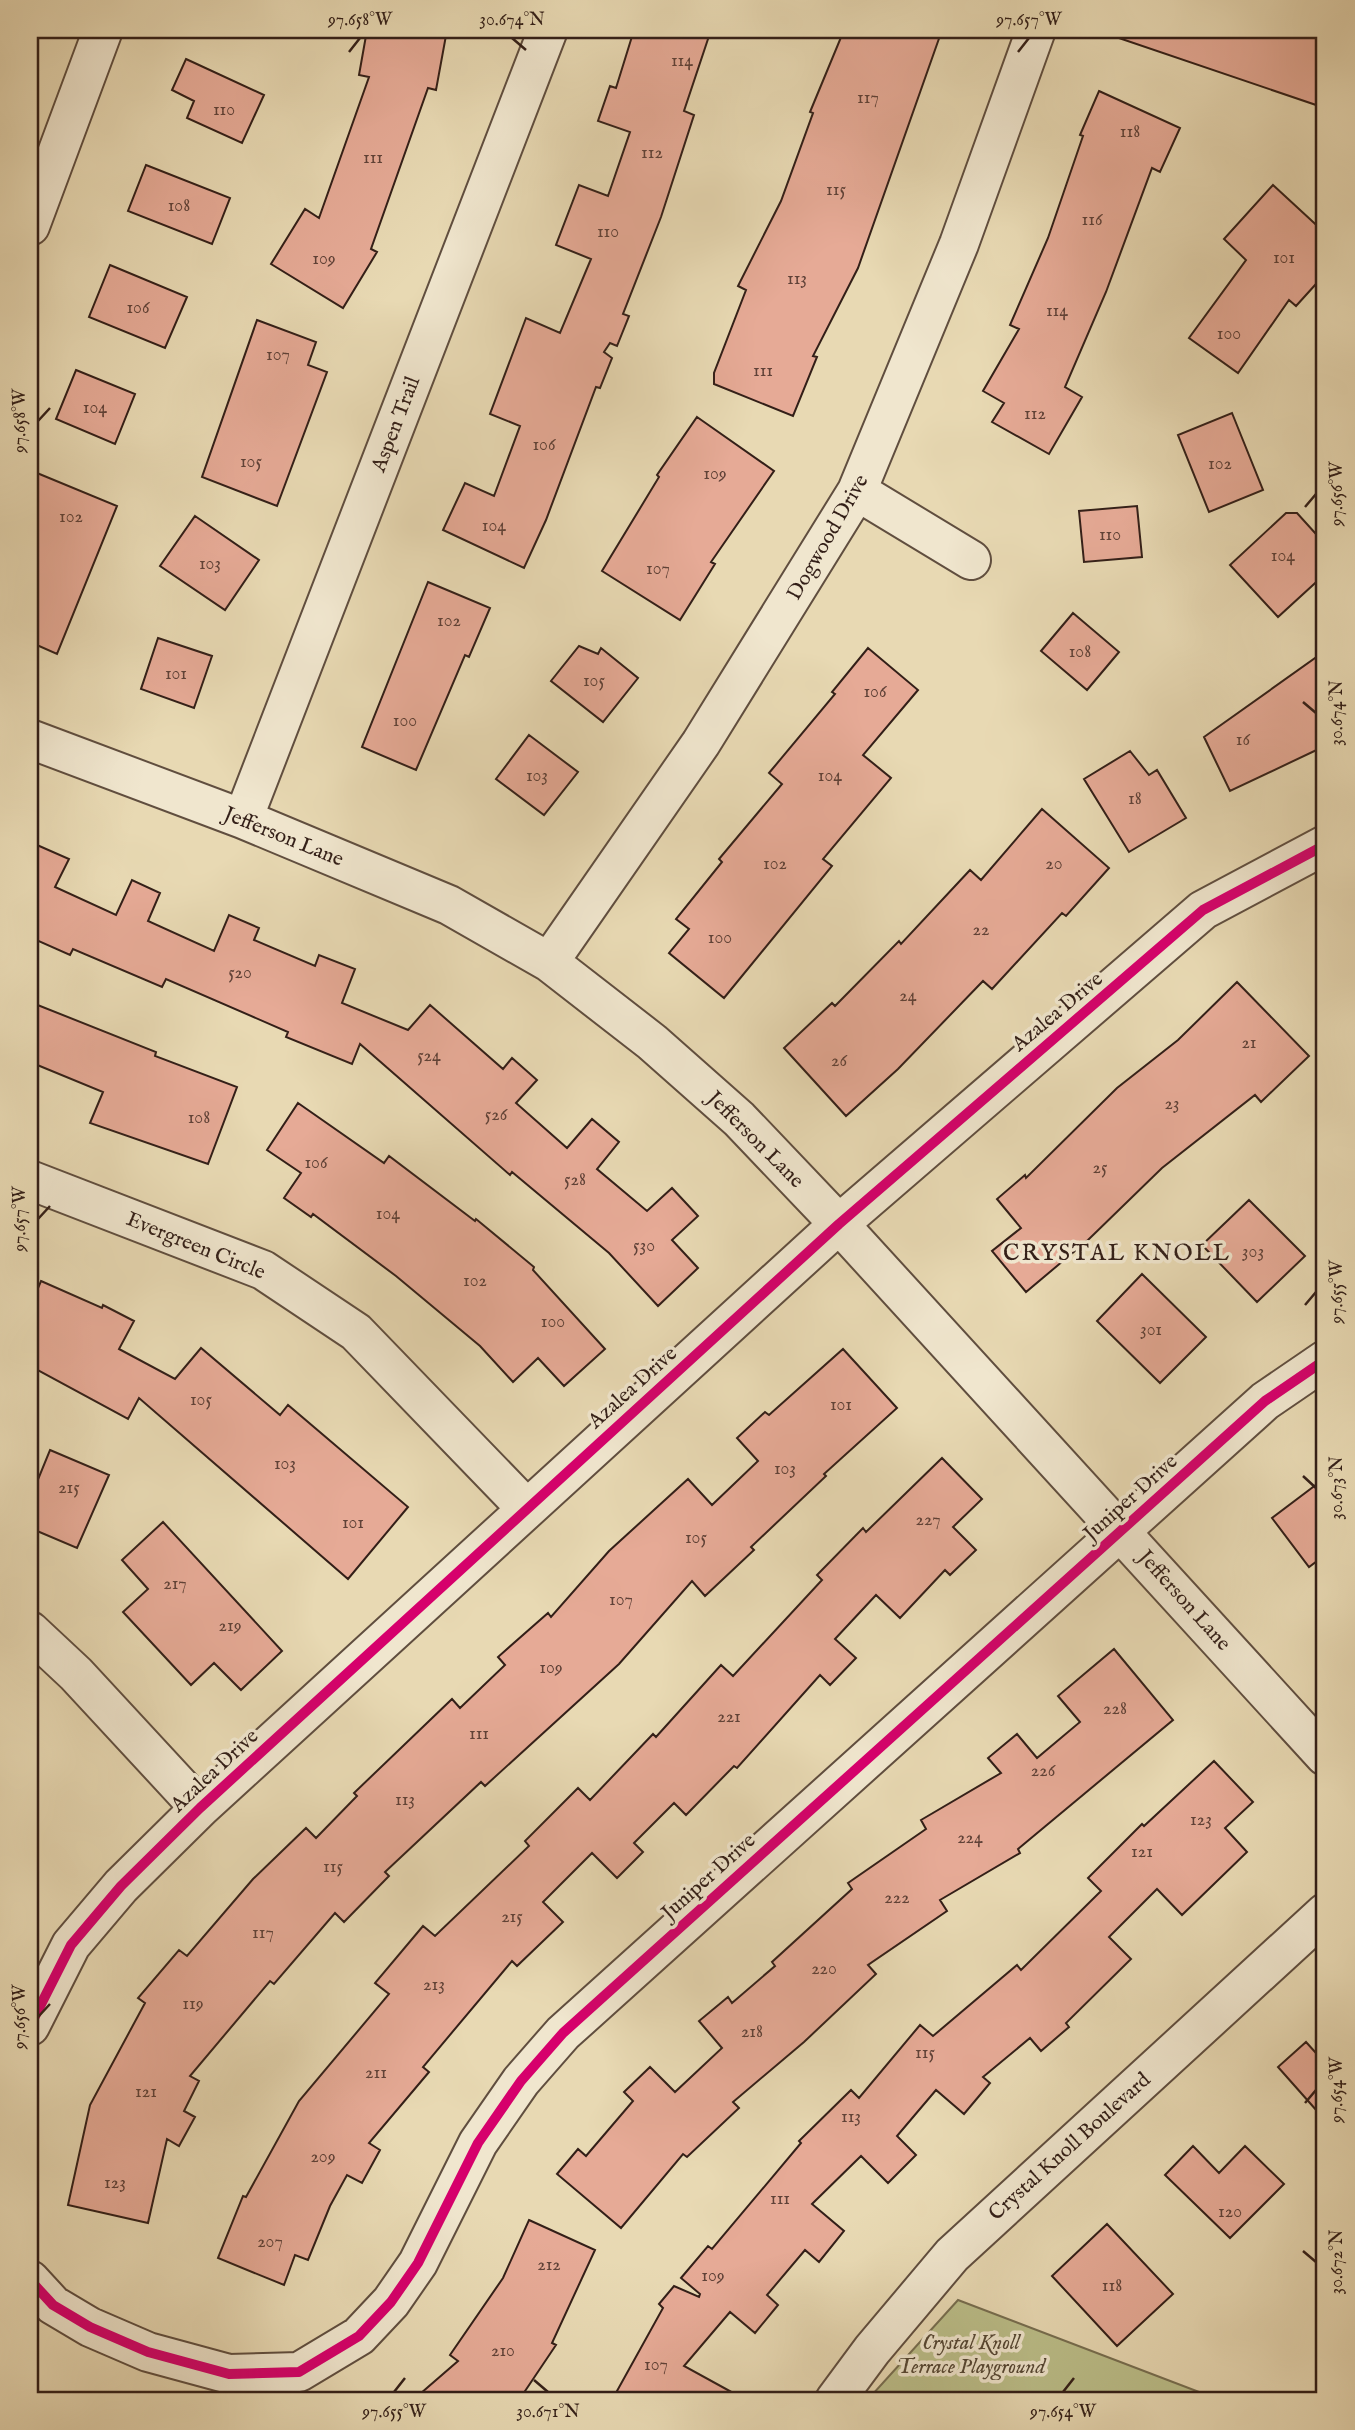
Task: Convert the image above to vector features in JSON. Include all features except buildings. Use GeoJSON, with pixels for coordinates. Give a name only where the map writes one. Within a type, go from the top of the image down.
{"type":"FeatureCollection","features":[{"type":"Feature","properties":{"kind":"street"},"geometry":{"type":"LineString","coordinates":[[30,226],[103,30]]}},
{"type":"Feature","properties":{"kind":"street","name":"Aspen Trail"},"geometry":{"type":"LineString","coordinates":[[243,819],[548,30]]}},
{"type":"Feature","properties":{"kind":"street","name":"Dogwood Drive"},"geometry":{"type":"LineString","coordinates":[[549,962],[701,743],[857,491],[959,244],[1036,30]]}},
{"type":"Feature","properties":{"kind":"street"},"geometry":{"type":"LineString","coordinates":[[857,491],[971,560]]}},
{"type":"Feature","properties":{"kind":"street","name":"Jefferson Lane"},"geometry":{"type":"LineString","coordinates":[[30,738],[243,819],[449,905],[549,962],[652,1042],[739,1119],[839,1224],[1122,1530],[1325,1756]]}},
{"type":"Feature","properties":{"kind":"street","name":"Azalea Drive"},"geometry":{"type":"LineString","coordinates":[[30,2026],[71,1945],[121,1886],[200,1808],[839,1224],[1203,910],[1325,845]]}},
{"type":"Feature","properties":{"kind":"street","name":"Evergreen Circle"},"geometry":{"type":"LineString","coordinates":[[30,1180],[263,1270],[356,1332],[527,1509]]}},
{"type":"Feature","properties":{"kind":"street","name":"Juniper Drive"},"geometry":{"type":"LineString","coordinates":[[30,2280],[53,2305],[90,2327],[148,2352],[229,2374],[299,2372],[359,2336],[391,2302],[418,2263],[478,2143],[521,2081],[563,2033],[1265,1401],[1325,1360]]}},
{"type":"Feature","properties":{"kind":"street"},"geometry":{"type":"LineString","coordinates":[[30,1631],[76,1674],[200,1808]]}},
{"type":"Feature","properties":{"kind":"street","name":"Crystal Knoll Boulevard"},"geometry":{"type":"LineString","coordinates":[[835,2400],[872,2350],[952,2255],[1325,1913]]}},
{"type":"Feature","properties":{"kind":"green space","name":"Crystal Knoll Terrace Playground"},"geometry":{"type":"Polygon","coordinates":[[[958,2300],[1220,2400],[883,2400],[871,2396],[958,2300]]]}},
{"type":"Feature","properties":{"kind":"cycle path"},"geometry":{"type":"LineString","coordinates":[[30,2026],[71,1945],[121,1886],[200,1808],[839,1224],[1203,910],[1325,845]]}},
{"type":"Feature","properties":{"kind":"cycle path"},"geometry":{"type":"LineString","coordinates":[[30,2280],[53,2305],[90,2327],[148,2352],[229,2374],[299,2372],[359,2336],[391,2302],[418,2263],[478,2143],[521,2081],[563,2033],[1265,1401],[1325,1360]]}},
{"type":"Feature","properties":{"kind":"district","name":"CRYSTAL KNOLL"},"geometry":{"type":"Point","coordinates":[1117,1252]}}]}
